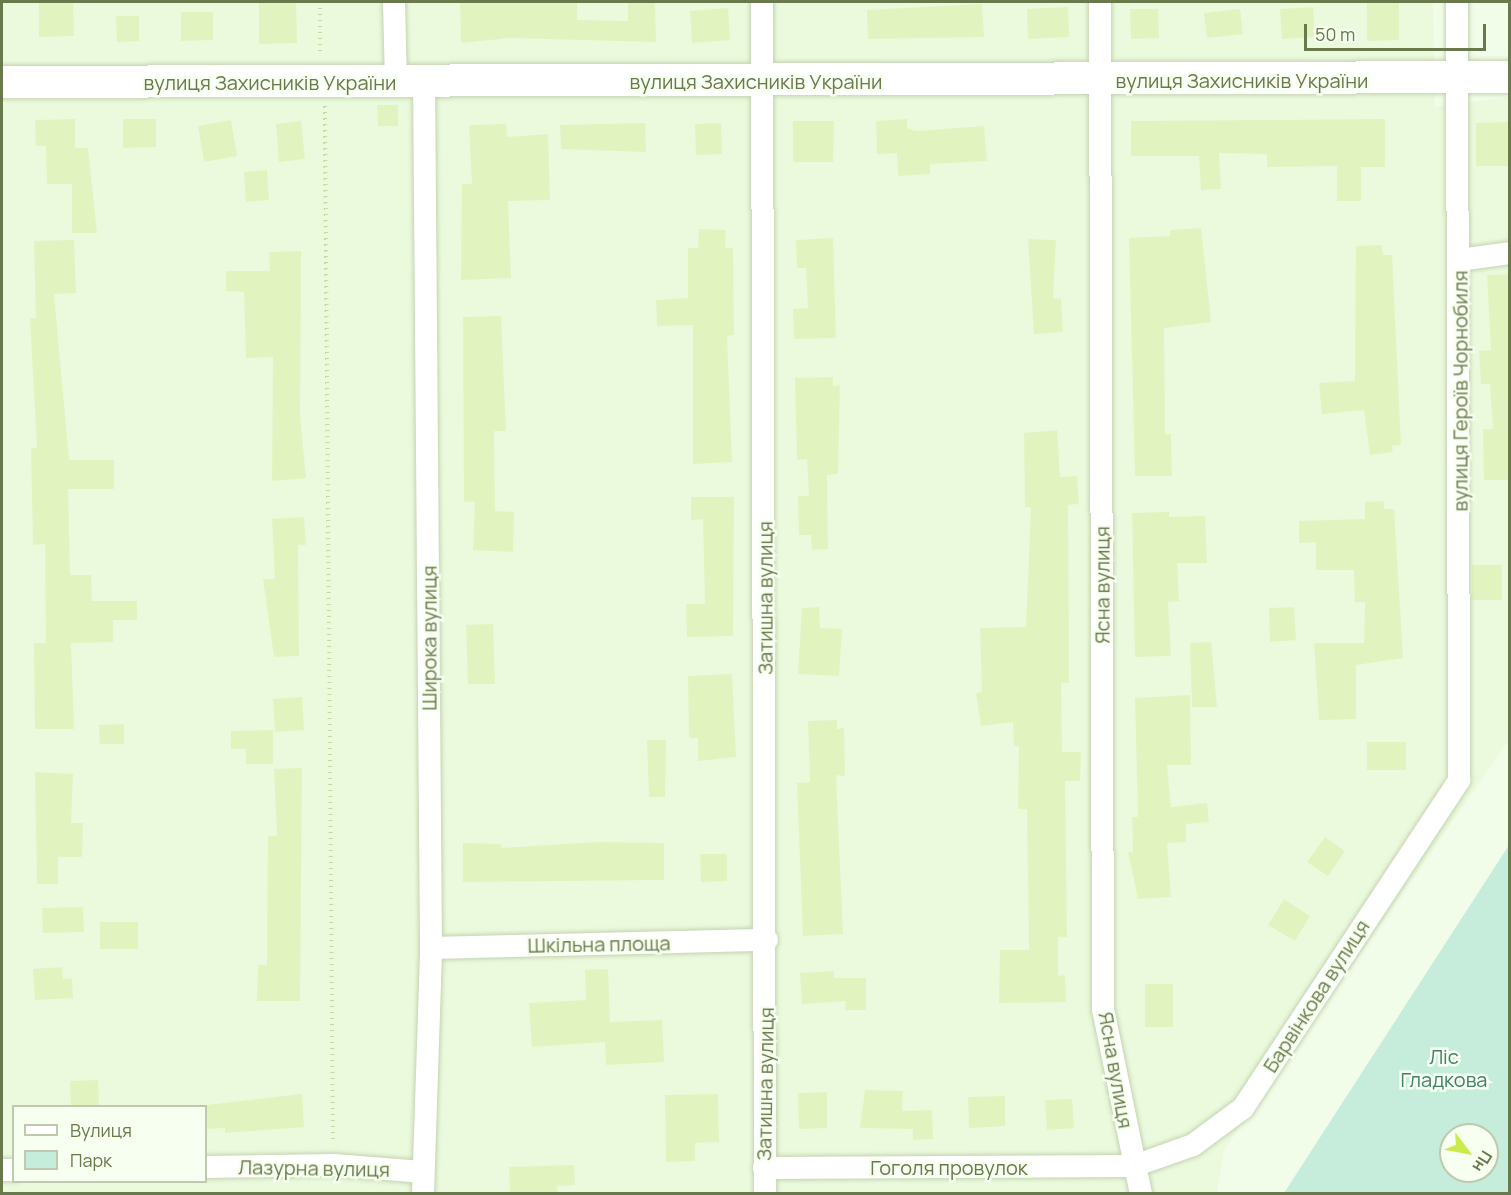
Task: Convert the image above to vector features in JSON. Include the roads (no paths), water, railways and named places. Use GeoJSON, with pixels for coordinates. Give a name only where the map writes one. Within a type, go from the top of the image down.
{"type":"FeatureCollection","features":[{"type":"Feature","properties":{"kind":"street","name":"Широка вулиця"},"geometry":{"type":"LineString","coordinates":[[394,2],[410,82],[431,948],[422,1183]]}},
{"type":"Feature","properties":{"kind":"street","name":"Затишна вулиця"},"geometry":{"type":"LineString","coordinates":[[762,2],[767,940],[765,1194]]}},
{"type":"Feature","properties":{"kind":"street","name":"Ясна вулиця"},"geometry":{"type":"LineString","coordinates":[[1101,2],[1103,1009],[1141,1194]]}},
{"type":"Feature","properties":{"kind":"street","name":"вулиця Героїв Чорнобиля"},"geometry":{"type":"LineString","coordinates":[[1457,2],[1459,780]]}},
{"type":"Feature","properties":{"kind":"street","name":"вулиця Захисників України"},"geometry":{"type":"LineString","coordinates":[[2,82],[1457,79],[1509,77]]}},
{"type":"Feature","properties":{"kind":"street"},"geometry":{"type":"LineString","coordinates":[[1459,260],[1509,253]]}},
{"type":"Feature","properties":{"kind":"street","name":"Барвінкова вулиця"},"geometry":{"type":"LineString","coordinates":[[1134,1166],[1193,1145],[1243,1108],[1459,780]]}},
{"type":"Feature","properties":{"kind":"street","name":"Шкільна площа"},"geometry":{"type":"LineString","coordinates":[[431,948],[767,940]]}},
{"type":"Feature","properties":{"kind":"street","name":"Лазурна вулиця"},"geometry":{"type":"LineString","coordinates":[[207,1167],[334,1165],[422,1183]]}},
{"type":"Feature","properties":{"kind":"street","name":"Гоголя провулок"},"geometry":{"type":"LineString","coordinates":[[764,1168],[1134,1166]]}},
{"type":"Feature","properties":{"kind":"park label","name":"Ліс Гладкова"},"geometry":{"type":"Point","coordinates":[1444,1068]}}]}
